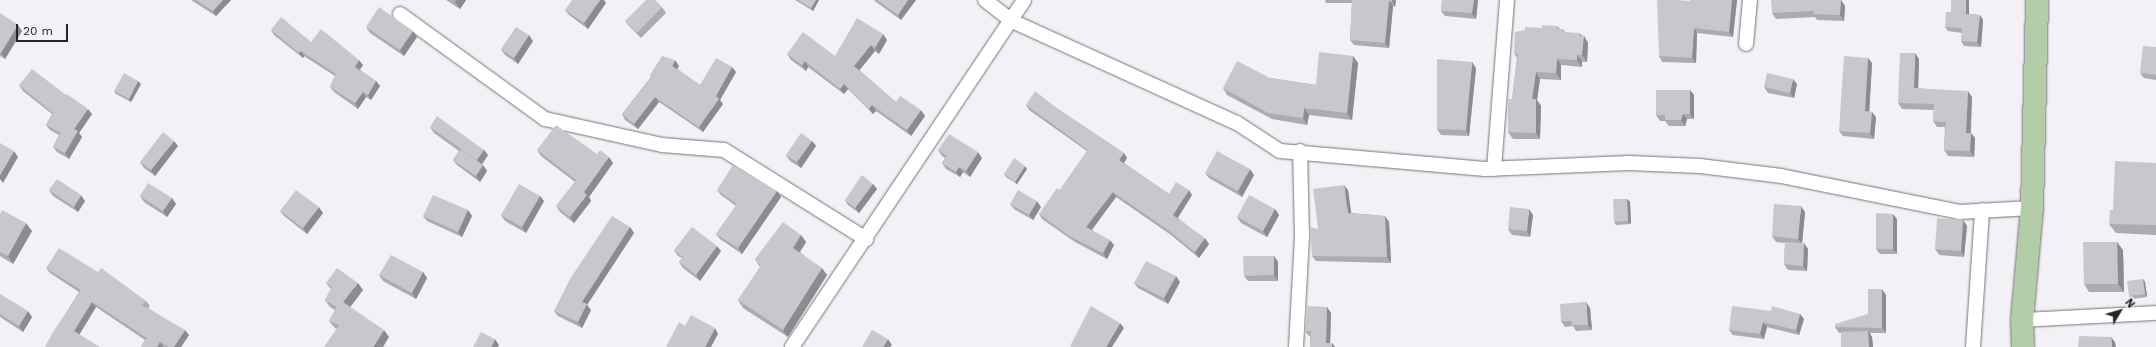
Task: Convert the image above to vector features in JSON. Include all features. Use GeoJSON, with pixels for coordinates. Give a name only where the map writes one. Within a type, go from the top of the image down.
{"type":"FeatureCollection","features":[{"type":"Feature","properties":{"kind":"main road"},"geometry":{"type":"LineString","coordinates":[[2023,347],[2022,320],[2032,208],[2037,0]]}},
{"type":"Feature","properties":{"kind":"street"},"geometry":{"type":"LineString","coordinates":[[985,0],[1012,21],[1237,123],[1280,151],[1300,151],[1494,169],[1629,163],[1700,166],[1781,176],[1959,212],[2032,208]]}},
{"type":"Feature","properties":{"kind":"street"},"geometry":{"type":"LineString","coordinates":[[792,347],[1012,21],[1024,0]]}},
{"type":"Feature","properties":{"kind":"street"},"geometry":{"type":"LineString","coordinates":[[1494,169],[1507,0]]}},
{"type":"Feature","properties":{"kind":"street"},"geometry":{"type":"LineString","coordinates":[[1746,44],[1750,0]]}},
{"type":"Feature","properties":{"kind":"street"},"geometry":{"type":"LineString","coordinates":[[400,14],[545,118],[662,145],[724,150],[866,239]]}},
{"type":"Feature","properties":{"kind":"street"},"geometry":{"type":"LineString","coordinates":[[1296,347],[1302,237],[1300,151]]}},
{"type":"Feature","properties":{"kind":"street"},"geometry":{"type":"LineString","coordinates":[[1973,347],[1982,210]]}},
{"type":"Feature","properties":{"kind":"street"},"geometry":{"type":"LineString","coordinates":[[2022,320],[2156,313]]}},
{"type":"Feature","properties":{"kind":"building"},"geometry":{"type":"Polygon","coordinates":[[[196,0],[223,0],[213,11],[196,0]]]}},
{"type":"Feature","properties":{"kind":"building"},"geometry":{"type":"Polygon","coordinates":[[[572,0],[600,0],[584,23],[565,10],[572,0]]]}},
{"type":"Feature","properties":{"kind":"building"},"geometry":{"type":"Polygon","coordinates":[[[646,0],[655,0],[662,7],[637,33],[625,21],[646,0]]]}},
{"type":"Feature","properties":{"kind":"building"},"geometry":{"type":"Polygon","coordinates":[[[798,0],[816,0],[811,8],[798,0]]]}},
{"type":"Feature","properties":{"kind":"building"},"geometry":{"type":"Polygon","coordinates":[[[877,0],[908,0],[898,15],[877,0]]]}},
{"type":"Feature","properties":{"kind":"building"},"geometry":{"type":"Polygon","coordinates":[[[1352,0],[1392,0],[1389,1],[1385,43],[1350,40],[1352,0]]]}},
{"type":"Feature","properties":{"kind":"building"},"geometry":{"type":"Polygon","coordinates":[[[1442,0],[1474,0],[1472,13],[1441,11],[1442,0]]]}},
{"type":"Feature","properties":{"kind":"building"},"geometry":{"type":"Polygon","coordinates":[[[1657,0],[1732,0],[1729,32],[1694,28],[1692,58],[1659,56],[1657,0]]]}},
{"type":"Feature","properties":{"kind":"building"},"geometry":{"type":"Polygon","coordinates":[[[1771,0],[1841,0],[1840,15],[1814,14],[1814,11],[1772,13],[1771,0]]]}},
{"type":"Feature","properties":{"kind":"building"},"geometry":{"type":"Polygon","coordinates":[[[1951,0],[1966,0],[1966,14],[1980,15],[1977,42],[1961,41],[1962,28],[1945,27],[1946,12],[1951,12],[1951,0]]]}},
{"type":"Feature","properties":{"kind":"building"},"geometry":{"type":"Polygon","coordinates":[[[379,7],[413,31],[400,50],[366,27],[379,7]]]}},
{"type":"Feature","properties":{"kind":"building"},"geometry":{"type":"Polygon","coordinates":[[[0,13],[18,25],[1,53],[0,52],[0,13]]]}},
{"type":"Feature","properties":{"kind":"building"},"geometry":{"type":"Polygon","coordinates":[[[281,17],[311,42],[321,29],[359,60],[355,67],[376,81],[368,95],[363,92],[355,103],[330,87],[336,74],[301,51],[299,53],[271,30],[281,17]]]}},
{"type":"Feature","properties":{"kind":"building"},"geometry":{"type":"Polygon","coordinates":[[[857,18],[883,34],[875,48],[871,45],[854,66],[896,102],[900,96],[921,110],[907,130],[872,105],[869,109],[844,84],[840,89],[805,61],[802,65],[787,54],[803,32],[835,56],[857,18]]]}},
{"type":"Feature","properties":{"kind":"building"},"geometry":{"type":"Polygon","coordinates":[[[1542,25],[1557,26],[1557,29],[1563,29],[1563,32],[1580,33],[1580,36],[1584,36],[1582,55],[1577,55],[1577,60],[1557,59],[1556,73],[1536,72],[1532,99],[1536,99],[1536,133],[1508,132],[1508,99],[1512,99],[1518,54],[1514,53],[1515,32],[1525,30],[1525,27],[1542,28],[1542,25]]]}},
{"type":"Feature","properties":{"kind":"building"},"geometry":{"type":"Polygon","coordinates":[[[516,27],[529,35],[514,58],[501,49],[516,27]]]}},
{"type":"Feature","properties":{"kind":"building"},"geometry":{"type":"Polygon","coordinates":[[[2143,46],[2156,47],[2156,75],[2140,73],[2143,46]]]}},
{"type":"Feature","properties":{"kind":"building"},"geometry":{"type":"Polygon","coordinates":[[[1319,52],[1353,56],[1347,113],[1304,108],[1303,118],[1268,113],[1223,88],[1237,61],[1270,78],[1316,85],[1319,52]]]}},
{"type":"Feature","properties":{"kind":"building"},"geometry":{"type":"Polygon","coordinates":[[[1900,53],[1915,53],[1914,88],[1968,91],[1966,133],[1971,133],[1970,151],[1944,150],[1946,122],[1933,121],[1934,104],[1898,103],[1900,53]]]}},
{"type":"Feature","properties":{"kind":"building"},"geometry":{"type":"Polygon","coordinates":[[[662,56],[675,60],[672,66],[700,85],[716,58],[732,67],[716,96],[719,99],[699,127],[655,97],[634,124],[622,114],[652,77],[650,75],[662,56]]]}},
{"type":"Feature","properties":{"kind":"building"},"geometry":{"type":"Polygon","coordinates":[[[1844,56],[1868,58],[1865,111],[1872,112],[1870,133],[1839,131],[1844,56]]]}},
{"type":"Feature","properties":{"kind":"building"},"geometry":{"type":"Polygon","coordinates":[[[1437,59],[1472,62],[1466,130],[1437,129],[1437,59]]]}},
{"type":"Feature","properties":{"kind":"building"},"geometry":{"type":"Polygon","coordinates":[[[32,69],[66,95],[67,94],[88,109],[74,129],[78,131],[65,153],[53,147],[61,133],[46,125],[53,113],[19,85],[32,69]]]}},
{"type":"Feature","properties":{"kind":"building"},"geometry":{"type":"Polygon","coordinates":[[[124,73],[138,81],[129,99],[114,91],[124,73]]]}},
{"type":"Feature","properties":{"kind":"building"},"geometry":{"type":"Polygon","coordinates":[[[1767,73],[1793,79],[1790,93],[1764,87],[1767,73]]]}},
{"type":"Feature","properties":{"kind":"building"},"geometry":{"type":"Polygon","coordinates":[[[1656,90],[1690,90],[1690,114],[1683,114],[1681,120],[1665,120],[1665,115],[1656,115],[1656,90]]]}},
{"type":"Feature","properties":{"kind":"building"},"geometry":{"type":"Polygon","coordinates":[[[1035,91],[1058,109],[1124,153],[1119,160],[1169,194],[1176,182],[1189,190],[1173,215],[1205,238],[1195,252],[1168,230],[1113,192],[1086,227],[1110,240],[1103,253],[1071,237],[1039,214],[1057,188],[1060,190],[1088,150],[1026,105],[1035,91]]]}},
{"type":"Feature","properties":{"kind":"building"},"geometry":{"type":"Polygon","coordinates":[[[437,116],[484,150],[477,160],[430,127],[437,116]]]}},
{"type":"Feature","properties":{"kind":"building"},"geometry":{"type":"Polygon","coordinates":[[[556,125],[597,154],[600,150],[609,157],[584,192],[587,195],[570,217],[556,206],[576,180],[537,150],[556,125]]]}},
{"type":"Feature","properties":{"kind":"building"},"geometry":{"type":"Polygon","coordinates":[[[163,132],[174,141],[151,170],[140,162],[163,132]]]}},
{"type":"Feature","properties":{"kind":"building"},"geometry":{"type":"Polygon","coordinates":[[[801,133],[812,141],[797,162],[786,155],[801,133]]]}},
{"type":"Feature","properties":{"kind":"building"},"geometry":{"type":"Polygon","coordinates":[[[949,134],[978,152],[966,171],[959,167],[956,172],[942,163],[947,156],[938,150],[949,134]]]}},
{"type":"Feature","properties":{"kind":"building"},"geometry":{"type":"Polygon","coordinates":[[[0,143],[14,151],[0,175],[0,143]]]}},
{"type":"Feature","properties":{"kind":"building"},"geometry":{"type":"Polygon","coordinates":[[[461,149],[483,165],[476,176],[453,160],[461,149]]]}},
{"type":"Feature","properties":{"kind":"building"},"geometry":{"type":"Polygon","coordinates":[[[1217,151],[1250,169],[1238,191],[1205,173],[1217,151]]]}},
{"type":"Feature","properties":{"kind":"building"},"geometry":{"type":"Polygon","coordinates":[[[1014,158],[1025,166],[1015,182],[1004,174],[1014,158]]]}},
{"type":"Feature","properties":{"kind":"building"},"geometry":{"type":"Polygon","coordinates":[[[2115,161],[2156,163],[2156,225],[2109,224],[2110,210],[2113,210],[2115,161]]]}},
{"type":"Feature","properties":{"kind":"building"},"geometry":{"type":"Polygon","coordinates":[[[733,165],[777,191],[738,248],[716,234],[737,204],[717,190],[733,165]]]}},
{"type":"Feature","properties":{"kind":"building"},"geometry":{"type":"Polygon","coordinates":[[[862,175],[873,184],[855,208],[845,200],[862,175]]]}},
{"type":"Feature","properties":{"kind":"building"},"geometry":{"type":"Polygon","coordinates":[[[57,179],[81,195],[74,207],[49,190],[57,179]]]}},
{"type":"Feature","properties":{"kind":"building"},"geometry":{"type":"Polygon","coordinates":[[[148,183],[172,198],[163,211],[140,196],[148,183]]]}},
{"type":"Feature","properties":{"kind":"building"},"geometry":{"type":"Polygon","coordinates":[[[519,184],[540,196],[522,227],[501,215],[519,184]]]}},
{"type":"Feature","properties":{"kind":"building"},"geometry":{"type":"Polygon","coordinates":[[[1344,185],[1348,213],[1385,216],[1387,257],[1312,256],[1310,227],[1318,229],[1313,189],[1344,185]]]}},
{"type":"Feature","properties":{"kind":"building"},"geometry":{"type":"Polygon","coordinates":[[[296,190],[319,207],[303,228],[280,211],[296,190]]]}},
{"type":"Feature","properties":{"kind":"building"},"geometry":{"type":"Polygon","coordinates":[[[1018,190],[1037,201],[1029,215],[1010,204],[1018,190]]]}},
{"type":"Feature","properties":{"kind":"building"},"geometry":{"type":"Polygon","coordinates":[[[433,195],[468,210],[458,232],[423,216],[433,195]]]}},
{"type":"Feature","properties":{"kind":"building"},"geometry":{"type":"Polygon","coordinates":[[[1249,195],[1275,209],[1263,231],[1237,217],[1249,195]]]}},
{"type":"Feature","properties":{"kind":"building"},"geometry":{"type":"Polygon","coordinates":[[[1613,199],[1627,199],[1628,221],[1614,222],[1613,199]]]}},
{"type":"Feature","properties":{"kind":"building"},"geometry":{"type":"Polygon","coordinates":[[[1774,204],[1801,206],[1798,239],[1772,236],[1774,204]]]}},
{"type":"Feature","properties":{"kind":"building"},"geometry":{"type":"Polygon","coordinates":[[[1510,207],[1529,209],[1527,231],[1508,229],[1510,207]]]}},
{"type":"Feature","properties":{"kind":"building"},"geometry":{"type":"Polygon","coordinates":[[[2,210],[26,223],[8,256],[0,252],[0,214],[2,210]]]}},
{"type":"Feature","properties":{"kind":"building"},"geometry":{"type":"Polygon","coordinates":[[[1876,213],[1893,214],[1893,249],[1876,249],[1876,213]]]}},
{"type":"Feature","properties":{"kind":"building"},"geometry":{"type":"Polygon","coordinates":[[[612,216],[630,227],[582,302],[587,304],[578,322],[554,311],[570,279],[612,216]]]}},
{"type":"Feature","properties":{"kind":"building"},"geometry":{"type":"Polygon","coordinates":[[[1937,218],[1963,220],[1961,251],[1935,249],[1937,218]]]}},
{"type":"Feature","properties":{"kind":"building"},"geometry":{"type":"Polygon","coordinates":[[[783,222],[801,235],[793,248],[822,268],[783,330],[738,300],[761,266],[755,259],[783,222]]]}},
{"type":"Feature","properties":{"kind":"building"},"geometry":{"type":"Polygon","coordinates":[[[692,227],[717,246],[696,275],[679,262],[683,257],[674,250],[692,227]]]}},
{"type":"Feature","properties":{"kind":"building"},"geometry":{"type":"Polygon","coordinates":[[[1785,242],[1804,243],[1803,266],[1784,264],[1785,242]]]}},
{"type":"Feature","properties":{"kind":"building"},"geometry":{"type":"Polygon","coordinates":[[[2083,242],[2117,242],[2118,284],[2084,284],[2083,242]]]}},
{"type":"Feature","properties":{"kind":"building"},"geometry":{"type":"Polygon","coordinates":[[[59,248],[98,272],[101,268],[146,301],[142,305],[185,330],[174,347],[169,347],[160,342],[157,347],[141,347],[147,338],[92,302],[74,331],[100,347],[45,347],[53,332],[81,290],[46,268],[59,248]]]}},
{"type":"Feature","properties":{"kind":"building"},"geometry":{"type":"Polygon","coordinates":[[[391,255],[423,272],[412,293],[379,275],[391,255]]]}},
{"type":"Feature","properties":{"kind":"building"},"geometry":{"type":"Polygon","coordinates":[[[1243,256],[1274,256],[1274,275],[1244,276],[1243,256]]]}},
{"type":"Feature","properties":{"kind":"building"},"geometry":{"type":"Polygon","coordinates":[[[1146,261],[1176,276],[1164,298],[1134,283],[1146,261]]]}},
{"type":"Feature","properties":{"kind":"building"},"geometry":{"type":"Polygon","coordinates":[[[337,268],[358,283],[343,302],[384,330],[373,347],[324,347],[339,325],[329,321],[337,307],[325,300],[332,287],[326,283],[337,268]]]}},
{"type":"Feature","properties":{"kind":"building"},"geometry":{"type":"Polygon","coordinates":[[[2143,279],[2145,294],[2129,296],[2127,281],[2143,279]]]}},
{"type":"Feature","properties":{"kind":"building"},"geometry":{"type":"Polygon","coordinates":[[[1868,289],[1882,289],[1882,328],[1835,327],[1835,324],[1868,314],[1868,289]]]}},
{"type":"Feature","properties":{"kind":"building"},"geometry":{"type":"Polygon","coordinates":[[[0,294],[28,311],[19,326],[0,314],[0,294]]]}},
{"type":"Feature","properties":{"kind":"building"},"geometry":{"type":"Polygon","coordinates":[[[1586,302],[1588,325],[1572,325],[1572,321],[1561,321],[1560,304],[1586,302]]]}},
{"type":"Feature","properties":{"kind":"building"},"geometry":{"type":"Polygon","coordinates":[[[1091,306],[1120,323],[1106,347],[1072,347],[1070,346],[1091,306]]]}},
{"type":"Feature","properties":{"kind":"building"},"geometry":{"type":"Polygon","coordinates":[[[1306,306],[1327,307],[1326,343],[1332,343],[1332,347],[1310,347],[1311,331],[1305,331],[1306,306]]]}},
{"type":"Feature","properties":{"kind":"building"},"geometry":{"type":"Polygon","coordinates":[[[1732,306],[1771,311],[1772,306],[1800,314],[1796,330],[1763,322],[1760,334],[1729,330],[1732,306]]]}},
{"type":"Feature","properties":{"kind":"building"},"geometry":{"type":"Polygon","coordinates":[[[691,315],[715,328],[705,347],[666,347],[679,322],[685,326],[691,315]]]}},
{"type":"Feature","properties":{"kind":"building"},"geometry":{"type":"Polygon","coordinates":[[[872,330],[888,339],[883,347],[862,347],[872,330]]]}},
{"type":"Feature","properties":{"kind":"building"},"geometry":{"type":"Polygon","coordinates":[[[1868,331],[1869,347],[1841,347],[1841,332],[1868,331]]]}},
{"type":"Feature","properties":{"kind":"building"},"geometry":{"type":"Polygon","coordinates":[[[481,332],[495,339],[491,347],[473,347],[481,332]]]}},
{"type":"Feature","properties":{"kind":"building"},"geometry":{"type":"Polygon","coordinates":[[[2079,336],[2111,337],[2112,347],[2078,347],[2079,336]]]}}]}
